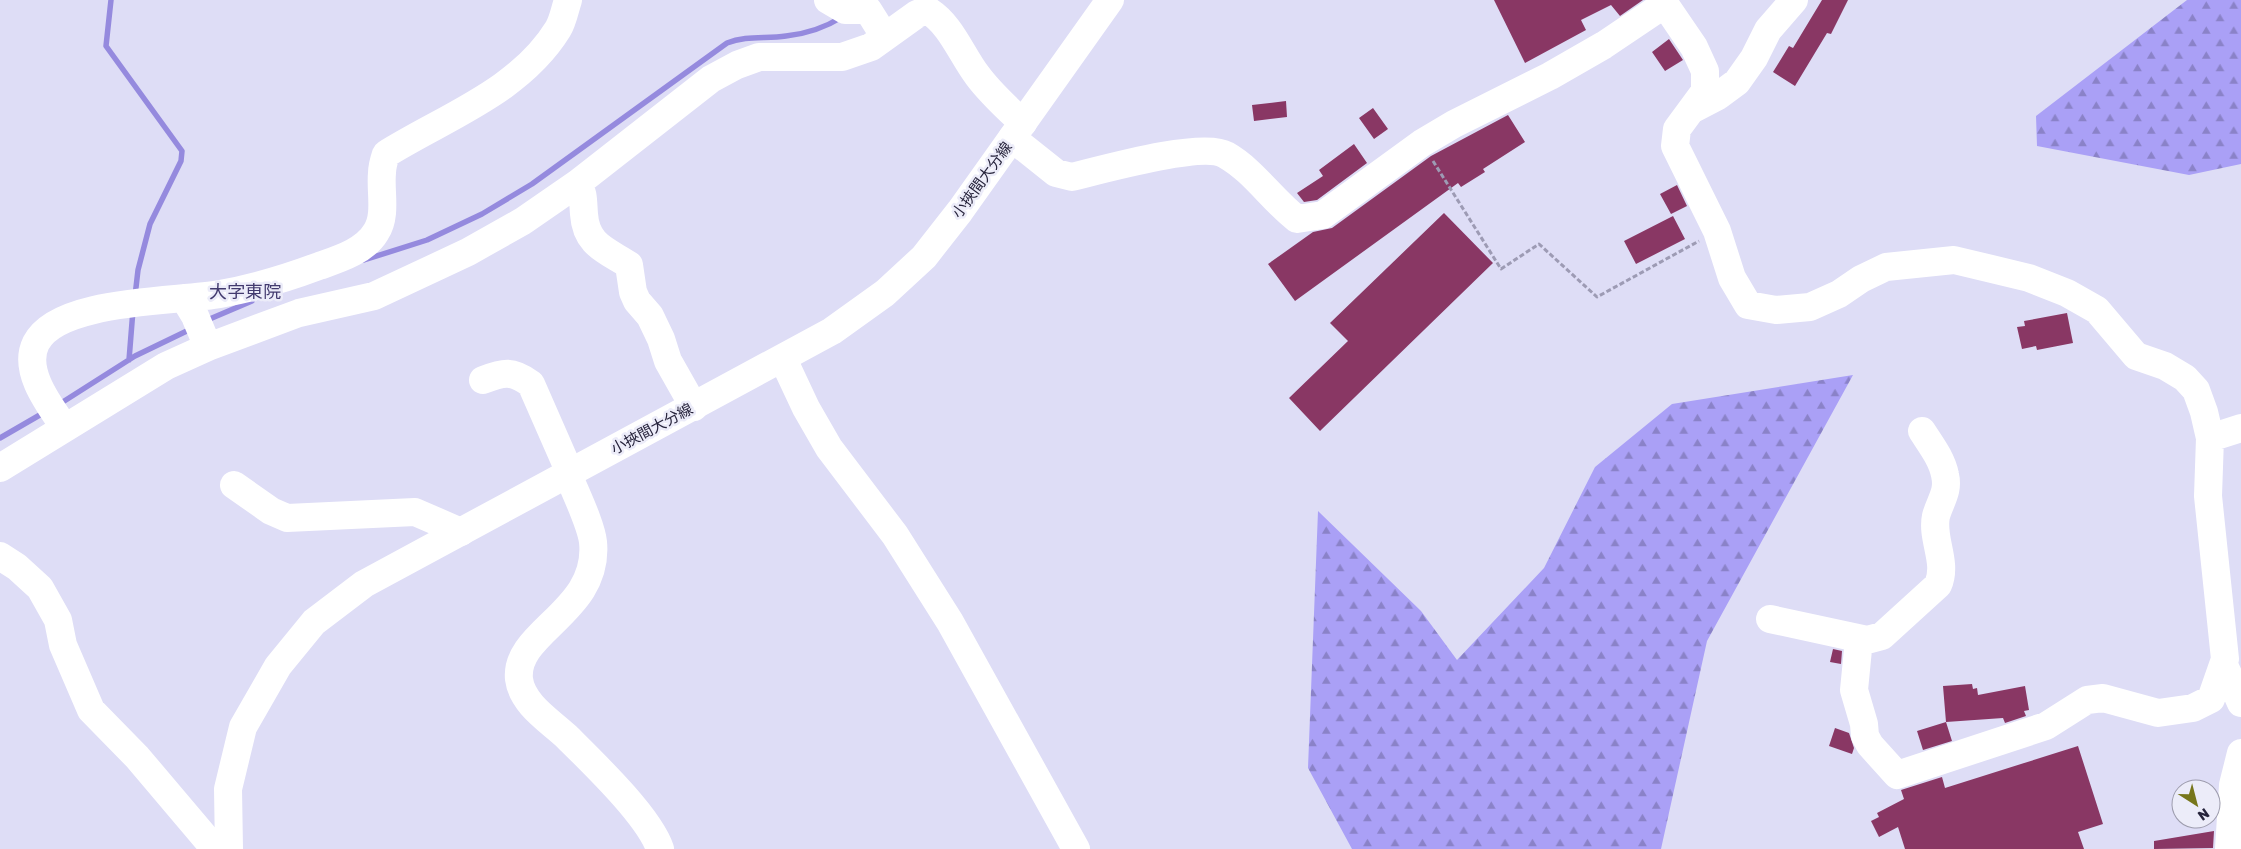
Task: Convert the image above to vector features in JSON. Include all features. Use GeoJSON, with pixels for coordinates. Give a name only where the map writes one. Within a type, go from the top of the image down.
{"type":"FeatureCollection","features":[{"type":"Feature","properties":{"kind":"street"},"geometry":{"type":"LineString","coordinates":[[65,428],[47,402],[34,374],[33,355],[36,343],[47,328],[72,314],[99,307],[190,307],[221,294],[288,278],[340,259],[365,245],[377,231],[383,205],[382,173],[386,154],[485,99],[538,56],[559,28],[568,0]]}},
{"type":"Feature","properties":{"kind":"street"},"geometry":{"type":"LineString","coordinates":[[828,0],[845,10],[868,10],[885,36]]}},
{"type":"Feature","properties":{"kind":"street","name":"小挾間大分線"},"geometry":{"type":"LineString","coordinates":[[228,848],[228,789],[244,726],[278,666],[314,622],[364,584],[783,359],[832,331],[885,293],[924,258],[1110,0]]}},
{"type":"Feature","properties":{"kind":"street"},"geometry":{"type":"LineString","coordinates":[[1693,109],[1718,96],[1737,82],[1754,58],[1768,30],[1794,0]]}},
{"type":"Feature","properties":{"kind":"street"},"geometry":{"type":"LineString","coordinates":[[0,468],[166,366],[207,344],[298,313],[374,296],[476,248],[523,221],[578,183],[711,79],[737,65],[759,57],[842,57],[870,47],[917,14],[927,10],[936,16],[1017,131],[1056,172],[1072,176],[1202,150],[1225,154],[1255,178],[1281,207],[1297,219],[1323,215],[1422,143],[1454,124],[1558,71],[1604,45],[1664,2],[1694,47],[1705,70],[1705,91],[1677,129],[1675,146],[1717,232],[1732,278],[1748,305],[1776,310],[1810,307],[1839,294],[1861,279],[1886,267],[1954,260],[2029,278],[2067,293],[2097,310],[2136,356],[2165,366],[2185,378],[2196,390],[2204,412],[2210,438],[2208,496],[2220,596],[2224,665],[2241,703]]}},
{"type":"Feature","properties":{"kind":"street"},"geometry":{"type":"LineString","coordinates":[[578,183],[583,192],[585,225],[589,236],[603,250],[629,265],[633,292],[637,301],[650,316],[661,339],[668,361],[694,407]]}},
{"type":"Feature","properties":{"kind":"street"},"geometry":{"type":"LineString","coordinates":[[190,307],[207,344]]}},
{"type":"Feature","properties":{"kind":"street"},"geometry":{"type":"LineString","coordinates":[[783,359],[806,408],[830,448],[895,534],[950,622],[1076,849]]}},
{"type":"Feature","properties":{"kind":"street"},"geometry":{"type":"LineString","coordinates":[[483,380],[504,372],[520,376],[531,384],[569,474],[593,539],[594,559],[588,581],[575,601],[532,642],[522,662],[519,679],[525,694],[538,711],[600,769],[647,826],[660,849]]}},
{"type":"Feature","properties":{"kind":"street"},"geometry":{"type":"LineString","coordinates":[[2210,438],[2241,428]]}},
{"type":"Feature","properties":{"kind":"street"},"geometry":{"type":"LineString","coordinates":[[1770,619],[1867,640],[1882,636],[1938,585],[1943,574],[1936,516],[1947,489],[1946,476],[1942,463],[1922,431]]}},
{"type":"Feature","properties":{"kind":"street"},"geometry":{"type":"LineString","coordinates":[[234,485],[271,511],[287,518],[415,512],[460,532]]}},
{"type":"Feature","properties":{"kind":"street"},"geometry":{"type":"LineString","coordinates":[[0,556],[18,567],[40,588],[58,620],[63,646],[91,710],[137,757],[209,842],[228,848]]}},
{"type":"Feature","properties":{"kind":"street"},"geometry":{"type":"LineString","coordinates":[[1859,638],[1854,690],[1864,724],[1865,736],[1870,745],[1897,775],[2046,726],[2087,700],[2103,698],[2158,713],[2193,708],[2211,699],[2224,665]]}},
{"type":"Feature","properties":{"kind":"street"},"geometry":{"type":"LineString","coordinates":[[2229,849],[2234,785],[2241,753]]}},
{"type":"Feature","properties":{"kind":"path"},"geometry":{"type":"LineString","coordinates":[[1422,143],[1501,268],[1539,244],[1597,297],[1717,232]]}},
{"type":"Feature","properties":{"kind":"green space"},"geometry":{"type":"Polygon","coordinates":[[[2187,0],[2241,0],[2241,164],[2189,175],[2037,146],[2036,116],[2187,0]]]}},
{"type":"Feature","properties":{"kind":"green space"},"geometry":{"type":"Polygon","coordinates":[[[1853,375],[1707,641],[1661,849],[1352,849],[1308,768],[1318,511],[1421,611],[1457,660],[1544,568],[1595,467],[1672,404],[1853,375]]]}},
{"type":"Feature","properties":{"kind":"building"},"geometry":{"type":"Polygon","coordinates":[[[1494,0],[1643,0],[1620,16],[1611,5],[1581,20],[1586,30],[1525,63],[1494,0]]]}},
{"type":"Feature","properties":{"kind":"building"},"geometry":{"type":"Polygon","coordinates":[[[1822,0],[1848,0],[1831,34],[1827,33],[1795,86],[1773,72],[1789,46],[1793,48],[1822,0]]]}},
{"type":"Feature","properties":{"kind":"building"},"geometry":{"type":"Polygon","coordinates":[[[1669,39],[1683,60],[1665,71],[1652,52],[1669,39]]]}},
{"type":"Feature","properties":{"kind":"building"},"geometry":{"type":"Polygon","coordinates":[[[1286,101],[1287,117],[1254,121],[1252,105],[1286,101]]]}},
{"type":"Feature","properties":{"kind":"building"},"geometry":{"type":"Polygon","coordinates":[[[1373,108],[1388,129],[1374,139],[1359,118],[1373,108]]]}},
{"type":"Feature","properties":{"kind":"building"},"geometry":{"type":"Polygon","coordinates":[[[1508,115],[1525,142],[1483,169],[1485,172],[1461,187],[1458,183],[1295,301],[1268,264],[1313,232],[1332,228],[1431,156],[1508,115]]]}},
{"type":"Feature","properties":{"kind":"building"},"geometry":{"type":"Polygon","coordinates":[[[1354,144],[1367,163],[1317,200],[1304,202],[1297,193],[1323,176],[1319,170],[1354,144]]]}},
{"type":"Feature","properties":{"kind":"building"},"geometry":{"type":"Polygon","coordinates":[[[1677,185],[1687,206],[1671,214],[1660,194],[1677,185]]]}},
{"type":"Feature","properties":{"kind":"building"},"geometry":{"type":"Polygon","coordinates":[[[1444,213],[1493,263],[1320,431],[1289,398],[1348,341],[1330,323],[1444,213]]]}},
{"type":"Feature","properties":{"kind":"building"},"geometry":{"type":"Polygon","coordinates":[[[1673,216],[1685,239],[1636,264],[1624,241],[1673,216]]]}},
{"type":"Feature","properties":{"kind":"building"},"geometry":{"type":"Polygon","coordinates":[[[2067,313],[2073,343],[2037,350],[2036,346],[2022,349],[2017,327],[2025,326],[2024,321],[2067,313]]]}},
{"type":"Feature","properties":{"kind":"building"},"geometry":{"type":"Polygon","coordinates":[[[1833,649],[1842,651],[1841,664],[1830,662],[1833,649]]]}},
{"type":"Feature","properties":{"kind":"building"},"geometry":{"type":"Polygon","coordinates":[[[1972,684],[1973,689],[1977,688],[1978,695],[2025,686],[2029,710],[2024,711],[2026,716],[2005,723],[2003,718],[1946,722],[1943,686],[1972,684]]]}},
{"type":"Feature","properties":{"kind":"building"},"geometry":{"type":"Polygon","coordinates":[[[1946,722],[1952,741],[1923,750],[1917,731],[1946,722]]]}},
{"type":"Feature","properties":{"kind":"building"},"geometry":{"type":"Polygon","coordinates":[[[1835,728],[1849,733],[1854,748],[1852,754],[1829,746],[1835,728]]]}},
{"type":"Feature","properties":{"kind":"building"},"geometry":{"type":"Polygon","coordinates":[[[2078,746],[2103,824],[2078,832],[2084,849],[1905,849],[1898,827],[1879,837],[1871,821],[1879,817],[1877,813],[1904,799],[1901,790],[1942,777],[1945,788],[2078,746]]]}},
{"type":"Feature","properties":{"kind":"building"},"geometry":{"type":"Polygon","coordinates":[[[2214,831],[2213,848],[2154,849],[2154,841],[2214,831]]]}},
{"type":"Feature","properties":{"kind":"waterway"},"geometry":{"type":"LineString","coordinates":[[111,0],[106,46],[182,151],[181,161],[150,224],[138,270],[135,296]]}},
{"type":"Feature","properties":{"kind":"waterway"},"geometry":{"type":"LineString","coordinates":[[364,260],[427,240],[482,214],[532,184],[727,43],[741,39],[801,34],[822,27],[842,17]]}},
{"type":"Feature","properties":{"kind":"waterway"},"geometry":{"type":"LineString","coordinates":[[205,321],[252,301]]}},
{"type":"Feature","properties":{"kind":"waterway"},"geometry":{"type":"LineString","coordinates":[[129,360],[133,310]]}},
{"type":"Feature","properties":{"kind":"waterway"},"geometry":{"type":"LineString","coordinates":[[58,405],[135,356],[193,328]]}},
{"type":"Feature","properties":{"kind":"waterway"},"geometry":{"type":"LineString","coordinates":[[0,438],[45,412]]}},
{"type":"Feature","properties":{"kind":"district","name":"大字東院"},"geometry":{"type":"Point","coordinates":[245,292]}}]}
